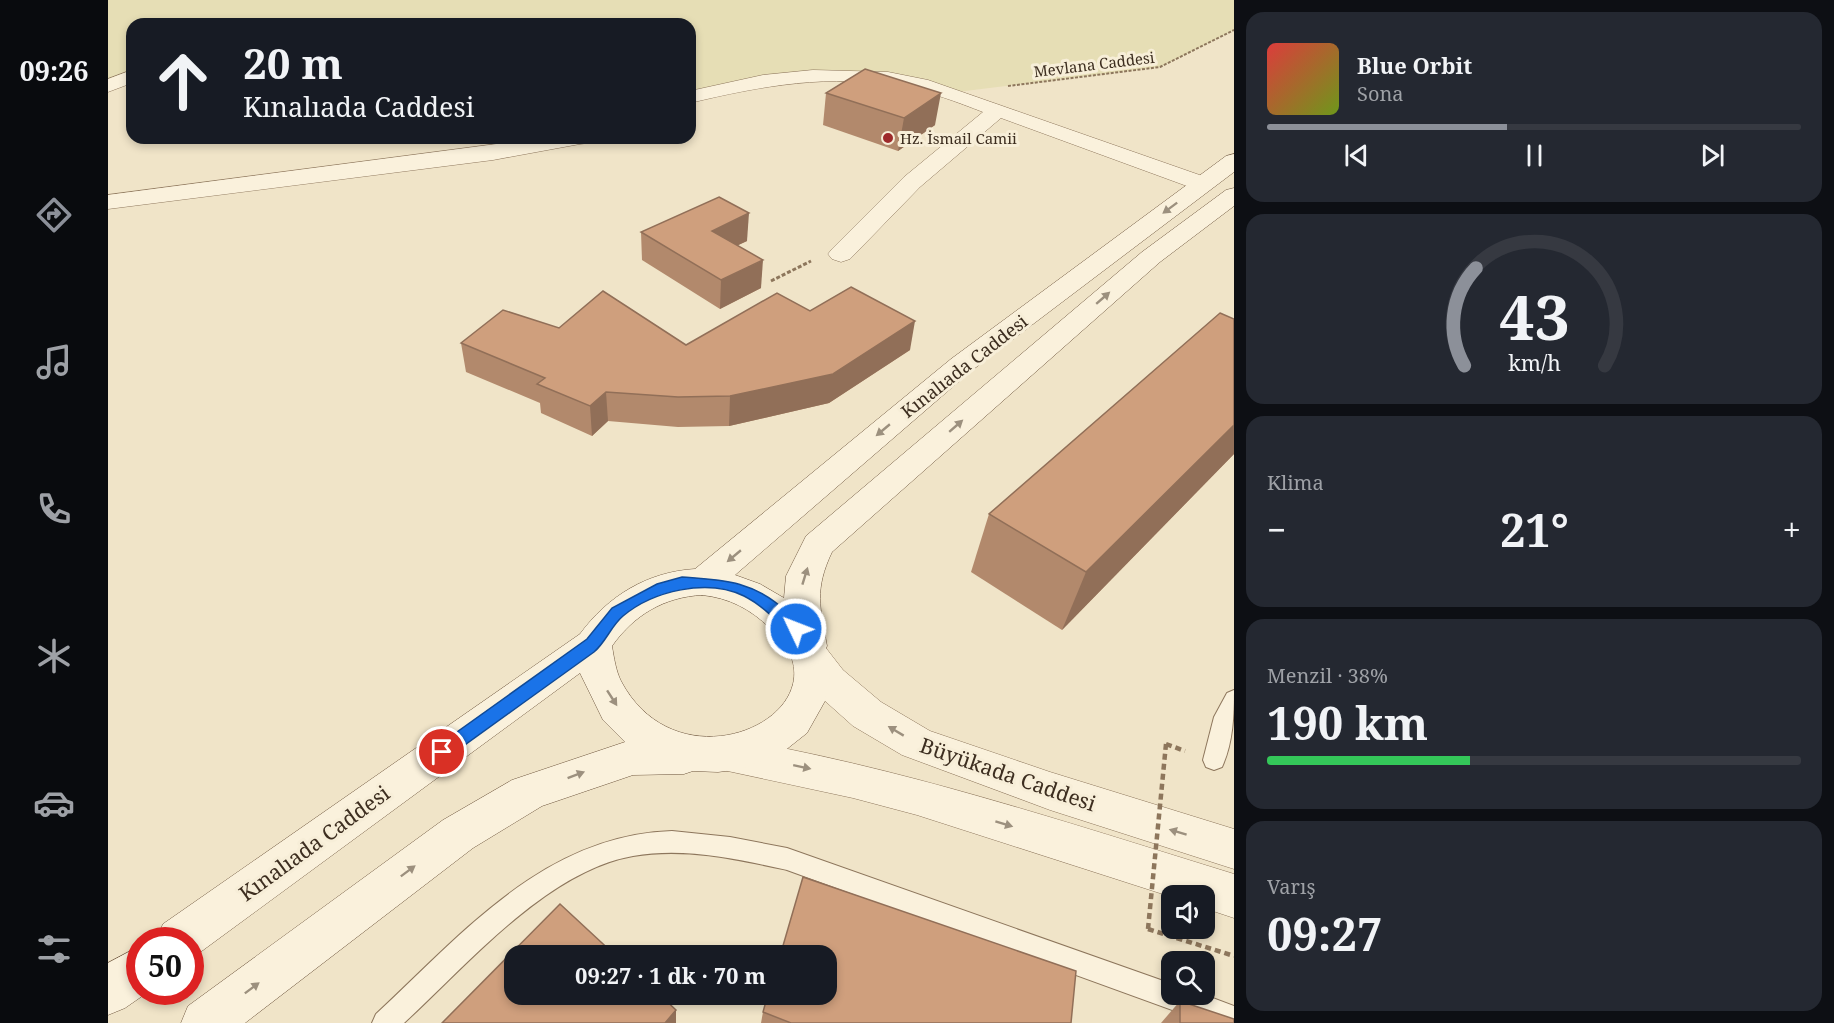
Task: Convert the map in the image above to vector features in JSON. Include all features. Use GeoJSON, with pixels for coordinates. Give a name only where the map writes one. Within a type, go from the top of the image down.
{"type":"FeatureCollection","features":[{"type":"Feature","properties":{"kind":"main road"},"geometry":{"type":"LineString","coordinates":[[696,96],[752,83],[856,76],[889,78],[949,93],[1203,184]]}},
{"type":"Feature","properties":{"kind":"main road"},"geometry":{"type":"LineString","coordinates":[[108,86],[126,78]]}},
{"type":"Feature","properties":{"kind":"main road"},"geometry":{"type":"LineString","coordinates":[[841,254],[912,182],[998,110]]}},
{"type":"Feature","properties":{"kind":"main road"},"geometry":{"type":"LineString","coordinates":[[108,202],[493,153],[545,144]]}},
{"type":"Feature","properties":{"kind":"main road","name":"Kınalıada Caddesi"},"geometry":{"type":"LineString","coordinates":[[197,927],[593,644],[617,612],[646,595],[693,582],[961,365],[1234,161]]}},
{"type":"Feature","properties":{"kind":"main road","name":"Kınalıada Caddesi"},"geometry":{"type":"LineString","coordinates":[[809,654],[801,602],[803,576],[819,545],[1151,257],[1234,195]]}},
{"type":"Feature","properties":{"kind":"main road"},"geometry":{"type":"LineString","coordinates":[[205,1023],[458,834],[527,793],[588,770],[633,757],[723,755],[751,749],[776,737],[795,719],[807,699],[812,677],[809,654],[796,629],[758,598],[728,585],[693,582]]}},
{"type":"Feature","properties":{"kind":"main road"},"geometry":{"type":"LineString","coordinates":[[593,644],[605,688],[637,729],[663,745],[693,754],[723,755],[778,762],[868,781],[1234,896]]}},
{"type":"Feature","properties":{"kind":"main road","name":"Büyükada Caddesi"},"geometry":{"type":"LineString","coordinates":[[809,654],[829,681],[867,714],[916,742],[1050,791],[1234,849]]}},
{"type":"Feature","properties":{"kind":"main road"},"geometry":{"type":"LineString","coordinates":[[108,992],[126,979]]}},
{"type":"Feature","properties":{"kind":"lane"},"geometry":{"type":"LineString","coordinates":[[1214,760],[1225,717],[1234,699]]}},
{"type":"Feature","properties":{"kind":"lane"},"geometry":{"type":"LineString","coordinates":[[385,1023],[523,895],[555,873],[595,855],[634,845],[678,842],[729,846],[787,859],[1234,1019]]}},
{"type":"Feature","properties":{"kind":"path","name":"Mevlana Caddesi"},"geometry":{"type":"LineString","coordinates":[[949,93],[1160,68],[1234,30]]}},
{"type":"Feature","properties":{"kind":"path"},"geometry":{"type":"LineString","coordinates":[[771,281],[806,263],[841,254]]}},
{"type":"Feature","properties":{"kind":"path"},"geometry":{"type":"LineString","coordinates":[[1166,744],[1149,929],[1234,956]]}},
{"type":"Feature","properties":{"kind":"shaded area"},"geometry":{"type":"Polygon","coordinates":[[[108,0],[1234,0],[1234,30],[1160,67],[949,93],[812,77],[696,96],[696,18],[126,18],[126,78],[108,86],[108,0]]]}},
{"type":"Feature","properties":{"kind":"building"},"geometry":{"type":"Polygon","coordinates":[[[865,69],[941,93],[904,118],[826,93],[865,69]]]}},
{"type":"Feature","properties":{"kind":"building"},"geometry":{"type":"Polygon","coordinates":[[[719,197],[749,213],[712,231],[763,260],[721,280],[641,232],[719,197]]]}},
{"type":"Feature","properties":{"kind":"building"},"geometry":{"type":"Polygon","coordinates":[[[851,287],[915,321],[833,374],[730,396],[678,397],[606,392],[590,406],[537,384],[545,378],[461,343],[503,310],[559,328],[603,291],[686,345],[777,293],[810,311],[851,287]]]}},
{"type":"Feature","properties":{"kind":"building"},"geometry":{"type":"Polygon","coordinates":[[[1220,313],[1234,319],[1234,425],[1086,572],[989,514],[1220,313]]]}},
{"type":"Feature","properties":{"kind":"building"},"geometry":{"type":"Polygon","coordinates":[[[803,877],[1076,971],[1071,1023],[791,1023],[763,1012],[765,1005],[837,1005],[837,945],[783,945],[803,877]]]}},
{"type":"Feature","properties":{"kind":"building"},"geometry":{"type":"Polygon","coordinates":[[[560,904],[604,945],[519,945],[560,904]]]}},
{"type":"Feature","properties":{"kind":"building"},"geometry":{"type":"Polygon","coordinates":[[[504,960],[504,1005],[671,1005],[676,1010],[665,1023],[442,1023],[504,960]]]}},
{"type":"Feature","properties":{"kind":"building"},"geometry":{"type":"Polygon","coordinates":[[[1180,1005],[1192,1005],[1234,1019],[1234,1023],[1180,1023],[1180,1005]]]}},
{"type":"Feature","properties":{"kind":"place","name":"Hz. İsmail Camii"},"geometry":{"type":"Point","coordinates":[888,138]}},
{"type":"Feature","properties":{"kind":"route"},"geometry":{"type":"LineString","coordinates":[[442,752],[593,644],[603,627],[617,612],[662,588],[682,583],[703,582],[728,585],[749,592],[774,609],[796,629]]}}]}
